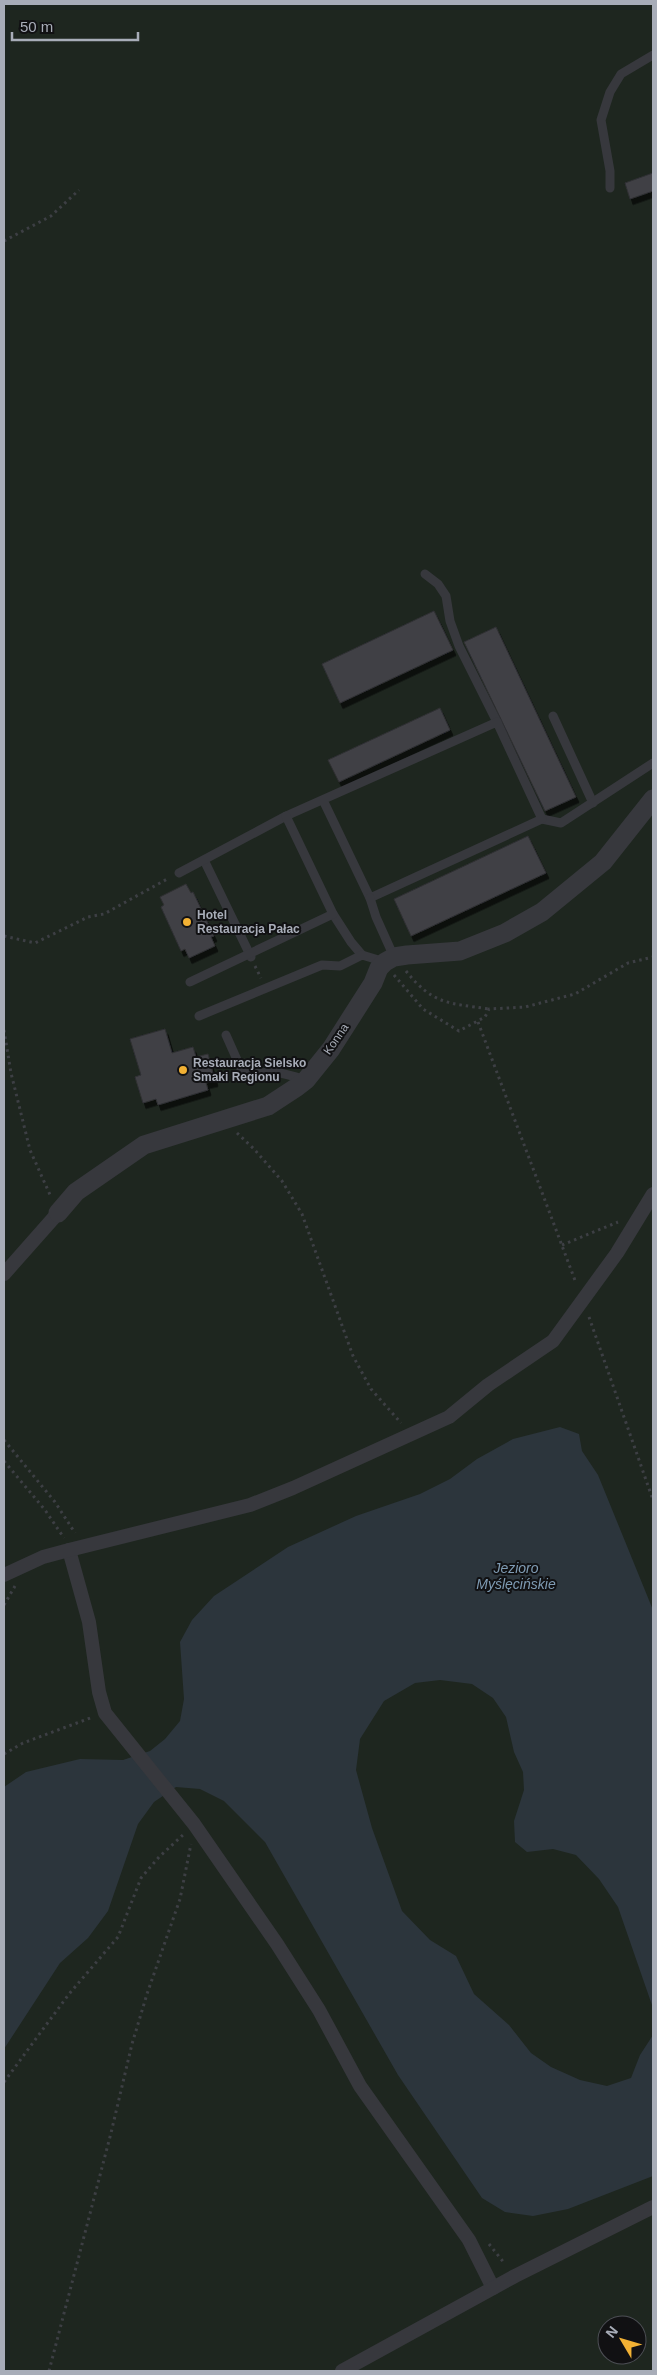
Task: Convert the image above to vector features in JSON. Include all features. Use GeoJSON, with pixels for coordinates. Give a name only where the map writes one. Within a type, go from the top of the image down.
{"type":"FeatureCollection","features":[{"type":"Feature","properties":{"kind":"street"},"geometry":{"type":"LineString","coordinates":[[390,960],[460,951],[505,933],[542,912],[603,862],[653,799]]}},
{"type":"Feature","properties":{"kind":"street","name":"Konna"},"geometry":{"type":"LineString","coordinates":[[4,1274],[76,1192],[144,1145],[220,1119],[268,1106],[306,1080],[331,1048],[372,983],[379,968],[390,960]]}},
{"type":"Feature","properties":{"kind":"street"},"geometry":{"type":"LineString","coordinates":[[4,1574],[44,1557],[250,1505],[293,1488],[449,1417],[488,1385],[543,1350],[553,1341],[583,1302],[653,1194]]}},
{"type":"Feature","properties":{"kind":"street"},"geometry":{"type":"LineString","coordinates":[[69,1550],[89,1622],[99,1692],[104,1713],[194,1824],[277,1944],[319,2010],[360,2086],[469,2240],[493,2288]]}},
{"type":"Feature","properties":{"kind":"street"},"geometry":{"type":"LineString","coordinates":[[342,2371],[493,2288],[653,2207]]}},
{"type":"Feature","properties":{"kind":"lane"},"geometry":{"type":"LineString","coordinates":[[610,188],[610,171],[601,120],[610,92],[621,74],[653,55]]}},
{"type":"Feature","properties":{"kind":"lane"},"geometry":{"type":"LineString","coordinates":[[425,574],[438,584],[446,596],[450,621],[459,646],[542,819]]}},
{"type":"Feature","properties":{"kind":"lane"},"geometry":{"type":"LineString","coordinates":[[553,716],[593,803]]}},
{"type":"Feature","properties":{"kind":"lane"},"geometry":{"type":"LineString","coordinates":[[179,873],[286,816],[497,722]]}},
{"type":"Feature","properties":{"kind":"lane"},"geometry":{"type":"LineString","coordinates":[[370,898],[542,819],[561,823],[653,763]]}},
{"type":"Feature","properties":{"kind":"lane"},"geometry":{"type":"LineString","coordinates":[[199,1016],[322,965],[340,966],[362,955],[390,960],[370,898],[324,800]]}},
{"type":"Feature","properties":{"kind":"lane"},"geometry":{"type":"LineString","coordinates":[[286,816],[333,914],[362,955]]}},
{"type":"Feature","properties":{"kind":"lane"},"geometry":{"type":"LineString","coordinates":[[204,860],[250,956]]}},
{"type":"Feature","properties":{"kind":"lane"},"geometry":{"type":"LineString","coordinates":[[190,982],[250,956],[333,914]]}},
{"type":"Feature","properties":{"kind":"lane"},"geometry":{"type":"LineString","coordinates":[[226,1035],[242,1071],[252,1075],[268,1072],[282,1073],[306,1080]]}},
{"type":"Feature","properties":{"kind":"path"},"geometry":{"type":"LineString","coordinates":[[4,240],[51,216],[79,190]]}},
{"type":"Feature","properties":{"kind":"path"},"geometry":{"type":"LineString","coordinates":[[4,936],[35,943],[88,916],[104,914],[179,873]]}},
{"type":"Feature","properties":{"kind":"path"},"geometry":{"type":"LineString","coordinates":[[390,960],[422,990],[438,1000],[489,1009],[525,1007],[575,994],[628,964],[653,957]]}},
{"type":"Feature","properties":{"kind":"path"},"geometry":{"type":"LineString","coordinates":[[404,988],[423,1009],[459,1031],[485,1017],[489,1009]]}},
{"type":"Feature","properties":{"kind":"path"},"geometry":{"type":"LineString","coordinates":[[478,1022],[583,1302],[653,1500]]}},
{"type":"Feature","properties":{"kind":"path"},"geometry":{"type":"LineString","coordinates":[[4,1030],[11,1074],[30,1150],[58,1213]]}},
{"type":"Feature","properties":{"kind":"path"},"geometry":{"type":"LineString","coordinates":[[220,1119],[254,1149],[276,1174],[302,1214],[353,1356],[371,1389],[387,1409],[412,1434]]}},
{"type":"Feature","properties":{"kind":"path"},"geometry":{"type":"LineString","coordinates":[[562,1245],[642,1212]]}},
{"type":"Feature","properties":{"kind":"path"},"geometry":{"type":"LineString","coordinates":[[4,1461],[45,1510],[62,1534],[69,1550]]}},
{"type":"Feature","properties":{"kind":"path"},"geometry":{"type":"LineString","coordinates":[[4,1754],[23,1743],[104,1713]]}},
{"type":"Feature","properties":{"kind":"path"},"geometry":{"type":"LineString","coordinates":[[4,2082],[69,1994],[118,1937],[142,1878],[159,1857],[194,1824]]}},
{"type":"Feature","properties":{"kind":"path"},"geometry":{"type":"LineString","coordinates":[[48,2371],[111,2134],[132,2044],[146,1994],[180,1899],[194,1824]]}},
{"type":"Feature","properties":{"kind":"shaded area"},"geometry":{"type":"Polygon","coordinates":[[[4,4],[653,4],[653,2371],[4,2371],[4,4]]]}},
{"type":"Feature","properties":{"kind":"water","name":"Jezioro Myślęcińskie"},"geometry":{"type":"Polygon","coordinates":[[[560,1427],[579,1434],[582,1451],[598,1475],[653,1610],[653,2008],[618,1907],[599,1879],[576,1855],[553,1849],[527,1852],[515,1842],[514,1821],[524,1790],[523,1772],[514,1752],[506,1717],[493,1698],[472,1684],[440,1680],[415,1683],[384,1701],[360,1739],[356,1770],[372,1828],[402,1911],[430,1940],[456,1956],[474,1994],[509,2025],[531,2053],[551,2067],[580,2080],[607,2086],[631,2078],[640,2055],[653,2035],[653,2176],[568,2209],[533,2216],[505,2212],[482,2198],[398,2075],[265,1842],[224,1801],[200,1789],[176,1787],[154,1802],[138,1824],[108,1911],[88,1938],[60,1963],[4,2049],[4,1787],[26,1772],[80,1759],[123,1760],[150,1751],[165,1739],[180,1721],[184,1699],[180,1642],[192,1620],[214,1596],[288,1547],[356,1516],[420,1494],[450,1479],[477,1459],[513,1439],[560,1427]]]}},
{"type":"Feature","properties":{"kind":"building"},"geometry":{"type":"Polygon","coordinates":[[[653,173],[653,191],[630,199],[625,183],[653,173]]]}},
{"type":"Feature","properties":{"kind":"building"},"geometry":{"type":"Polygon","coordinates":[[[434,611],[453,650],[340,703],[322,664],[434,611]]]}},
{"type":"Feature","properties":{"kind":"building"},"geometry":{"type":"Polygon","coordinates":[[[496,627],[576,797],[545,811],[464,642],[496,627]]]}},
{"type":"Feature","properties":{"kind":"building"},"geometry":{"type":"Polygon","coordinates":[[[440,708],[450,730],[339,782],[328,760],[440,708]]]}},
{"type":"Feature","properties":{"kind":"building"},"geometry":{"type":"Polygon","coordinates":[[[528,836],[546,873],[411,936],[394,899],[528,836]]]}},
{"type":"Feature","properties":{"kind":"building","name":"Hotel Restauracja Pałac"},"geometry":{"type":"Polygon","coordinates":[[[186,884],[191,893],[193,892],[214,936],[211,937],[215,946],[189,958],[185,949],[181,951],[161,907],[164,905],[160,897],[186,884]]]}},
{"type":"Feature","properties":{"kind":"building","name":"Restauracja Sielsko Smaki Regionu"},"geometry":{"type":"Polygon","coordinates":[[[165,1029],[172,1053],[193,1047],[196,1057],[208,1054],[215,1081],[206,1083],[208,1090],[158,1105],[156,1099],[143,1103],[135,1077],[141,1075],[130,1039],[165,1029]]]}},
{"type":"Feature","properties":{"kind":"place","name":"Hotel Restauracja Pałac"},"geometry":{"type":"Point","coordinates":[187,922]}},
{"type":"Feature","properties":{"kind":"place","name":"Restauracja Sielsko Smaki Regionu"},"geometry":{"type":"Point","coordinates":[183,1070]}}]}
